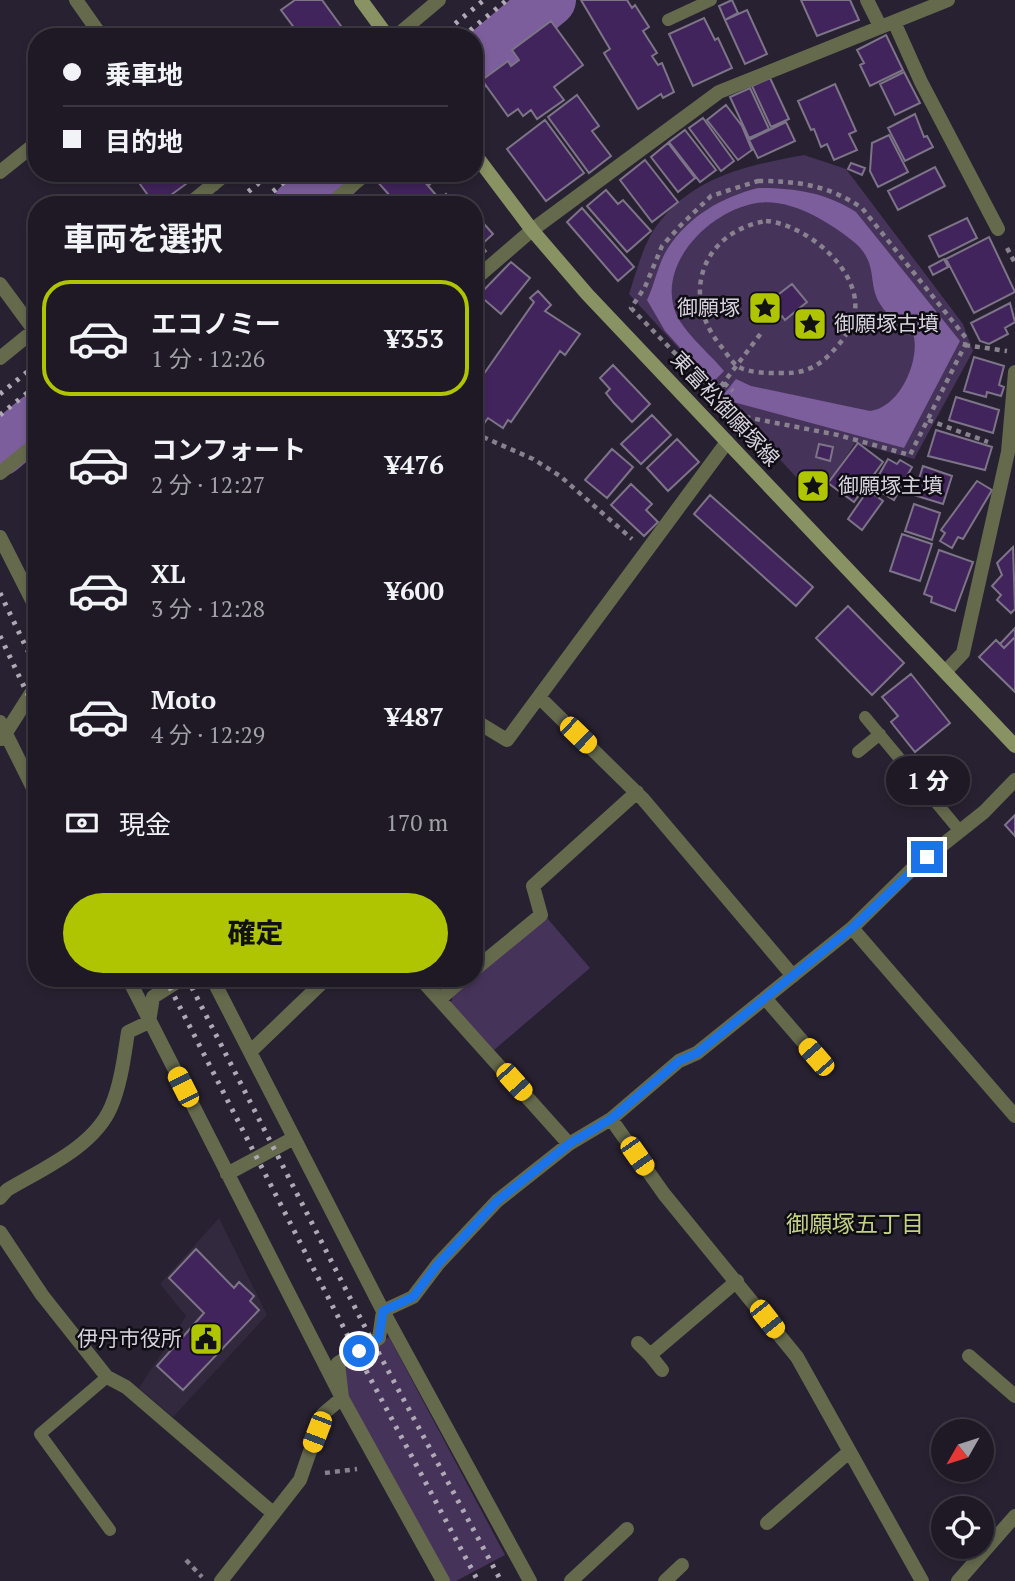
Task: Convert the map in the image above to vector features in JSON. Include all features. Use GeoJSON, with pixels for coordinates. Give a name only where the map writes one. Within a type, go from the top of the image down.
{"type":"FeatureCollection","features":[{"type":"Feature","properties":{"kind":"main road"},"geometry":{"type":"LineString","coordinates":[[361,0],[381,28]]}},
{"type":"Feature","properties":{"kind":"main road","name":"東富松御願塚線"},"geometry":{"type":"LineString","coordinates":[[483,165],[532,230],[587,294],[1015,746]]}},
{"type":"Feature","properties":{"kind":"street"},"geometry":{"type":"LineString","coordinates":[[76,0],[96,28]]}},
{"type":"Feature","properties":{"kind":"street"},"geometry":{"type":"LineString","coordinates":[[406,28],[439,0]]}},
{"type":"Feature","properties":{"kind":"street"},"geometry":{"type":"LineString","coordinates":[[867,0],[888,25],[921,82],[998,229]]}},
{"type":"Feature","properties":{"kind":"street"},"geometry":{"type":"LineString","coordinates":[[483,272],[532,230],[719,92],[948,0]]}},
{"type":"Feature","properties":{"kind":"street"},"geometry":{"type":"LineString","coordinates":[[0,172],[28,150]]}},
{"type":"Feature","properties":{"kind":"street"},"geometry":{"type":"LineString","coordinates":[[195,196],[206,182]]}},
{"type":"Feature","properties":{"kind":"street"},"geometry":{"type":"LineString","coordinates":[[339,196],[356,182]]}},
{"type":"Feature","properties":{"kind":"street"},"geometry":{"type":"LineString","coordinates":[[0,284],[28,319]]}},
{"type":"Feature","properties":{"kind":"street"},"geometry":{"type":"LineString","coordinates":[[0,358],[28,335]]}},
{"type":"Feature","properties":{"kind":"street"},"geometry":{"type":"LineString","coordinates":[[945,671],[963,653],[1009,449],[1015,372]]}},
{"type":"Feature","properties":{"kind":"street"},"geometry":{"type":"LineString","coordinates":[[483,725],[507,740],[727,442]]}},
{"type":"Feature","properties":{"kind":"street"},"geometry":{"type":"LineString","coordinates":[[0,473],[28,450]]}},
{"type":"Feature","properties":{"kind":"street"},"geometry":{"type":"LineString","coordinates":[[0,537],[28,593]]}},
{"type":"Feature","properties":{"kind":"street"},"geometry":{"type":"LineString","coordinates":[[28,696],[2,732],[28,780]]}},
{"type":"Feature","properties":{"kind":"street"},"geometry":{"type":"LineString","coordinates":[[539,697],[636,792],[793,976]]}},
{"type":"Feature","properties":{"kind":"street"},"geometry":{"type":"LineString","coordinates":[[383,1311],[413,1297],[438,1264],[497,1201],[569,1144],[611,1119],[679,1061],[697,1053],[793,976],[852,928],[911,870],[984,812],[1015,780]]}},
{"type":"Feature","properties":{"kind":"street"},"geometry":{"type":"LineString","coordinates":[[483,963],[541,915],[533,886],[636,792]]}},
{"type":"Feature","properties":{"kind":"street"},"geometry":{"type":"LineString","coordinates":[[852,928],[1015,1116]]}},
{"type":"Feature","properties":{"kind":"street"},"geometry":{"type":"LineString","coordinates":[[132,987],[342,1398],[443,1581]]}},
{"type":"Feature","properties":{"kind":"street"},"geometry":{"type":"LineString","coordinates":[[149,1021],[153,997],[169,987]]}},
{"type":"Feature","properties":{"kind":"street"},"geometry":{"type":"LineString","coordinates":[[217,987],[383,1311],[530,1581]]}},
{"type":"Feature","properties":{"kind":"street"},"geometry":{"type":"LineString","coordinates":[[250,1052],[318,987]]}},
{"type":"Feature","properties":{"kind":"street"},"geometry":{"type":"LineString","coordinates":[[428,987],[569,1144]]}},
{"type":"Feature","properties":{"kind":"street"},"geometry":{"type":"LineString","coordinates":[[440,999],[454,987]]}},
{"type":"Feature","properties":{"kind":"street"},"geometry":{"type":"LineString","coordinates":[[765,998],[816,1057]]}},
{"type":"Feature","properties":{"kind":"street"},"geometry":{"type":"LineString","coordinates":[[0,1198],[7,1190],[72,1150],[92,1133],[111,1108],[128,1032],[149,1021]]}},
{"type":"Feature","properties":{"kind":"street"},"geometry":{"type":"LineString","coordinates":[[611,1119],[664,1194],[797,1357],[922,1581]]}},
{"type":"Feature","properties":{"kind":"street"},"geometry":{"type":"LineString","coordinates":[[227,1174],[294,1138]]}},
{"type":"Feature","properties":{"kind":"street"},"geometry":{"type":"LineString","coordinates":[[0,1232],[42,1295],[107,1377],[126,1387],[273,1513]]}},
{"type":"Feature","properties":{"kind":"street"},"geometry":{"type":"LineString","coordinates":[[650,1355],[737,1281]]}},
{"type":"Feature","properties":{"kind":"street"},"geometry":{"type":"LineString","coordinates":[[342,1398],[338,1363],[379,1338],[383,1311]]}},
{"type":"Feature","properties":{"kind":"street"},"geometry":{"type":"LineString","coordinates":[[638,1343],[662,1370]]}},
{"type":"Feature","properties":{"kind":"street"},"geometry":{"type":"LineString","coordinates":[[969,1356],[1015,1396]]}},
{"type":"Feature","properties":{"kind":"street"},"geometry":{"type":"LineString","coordinates":[[221,1581],[300,1480],[323,1414],[342,1398]]}},
{"type":"Feature","properties":{"kind":"street"},"geometry":{"type":"LineString","coordinates":[[767,1523],[849,1452]]}},
{"type":"Feature","properties":{"kind":"street"},"geometry":{"type":"LineString","coordinates":[[958,1581],[1015,1517]]}},
{"type":"Feature","properties":{"kind":"street"},"geometry":{"type":"LineString","coordinates":[[571,1581],[627,1529]]}},
{"type":"Feature","properties":{"kind":"street"},"geometry":{"type":"LineString","coordinates":[[665,1581],[682,1565]]}},
{"type":"Feature","properties":{"kind":"lane"},"geometry":{"type":"LineString","coordinates":[[668,20],[711,0]]}},
{"type":"Feature","properties":{"kind":"lane"},"geometry":{"type":"LineString","coordinates":[[865,717],[959,830]]}},
{"type":"Feature","properties":{"kind":"lane"},"geometry":{"type":"LineString","coordinates":[[858,752],[880,734]]}},
{"type":"Feature","properties":{"kind":"lane"},"geometry":{"type":"LineString","coordinates":[[107,1377],[40,1434],[110,1530]]}},
{"type":"Feature","properties":{"kind":"path"},"geometry":{"type":"LineString","coordinates":[[758,181],[800,181],[842,194],[862,208],[966,338],[965,345],[911,455],[838,435],[735,415],[717,392],[631,308],[645,287],[662,246],[711,196],[758,181]]}},
{"type":"Feature","properties":{"kind":"path"},"geometry":{"type":"LineString","coordinates":[[782,222],[819,243],[840,267],[854,296],[854,317],[832,352],[818,365],[802,373],[762,373],[737,366],[706,327],[700,305],[699,283],[704,265],[714,251],[751,223],[782,222]]}},
{"type":"Feature","properties":{"kind":"path"},"geometry":{"type":"LineString","coordinates":[[717,392],[762,332]]}},
{"type":"Feature","properties":{"kind":"path"},"geometry":{"type":"LineString","coordinates":[[965,345],[1015,352]]}},
{"type":"Feature","properties":{"kind":"path"},"geometry":{"type":"LineString","coordinates":[[724,383],[733,391]]}},
{"type":"Feature","properties":{"kind":"path"},"geometry":{"type":"LineString","coordinates":[[928,420],[1009,449]]}},
{"type":"Feature","properties":{"kind":"path"},"geometry":{"type":"LineString","coordinates":[[483,437],[533,459],[560,477],[627,534],[644,554]]}},
{"type":"Feature","properties":{"kind":"path"},"geometry":{"type":"LineString","coordinates":[[305,1464],[326,1473],[344,1473],[378,1464]]}},
{"type":"Feature","properties":{"kind":"path"},"geometry":{"type":"LineString","coordinates":[[186,1560],[206,1581]]}},
{"type":"Feature","properties":{"kind":"shaded area"},"geometry":{"type":"Polygon","coordinates":[[[804,155],[846,169],[963,324],[973,351],[914,459],[855,443],[817,500],[629,294],[655,228],[691,192],[726,174],[804,155]]]}},
{"type":"Feature","properties":{"kind":"shaded area"},"geometry":{"type":"Polygon","coordinates":[[[758,188],[809,192],[856,212],[960,341],[904,448],[733,402],[724,394],[736,379],[751,386],[870,411],[890,402],[905,383],[913,359],[914,337],[880,304],[870,265],[862,250],[844,234],[809,213],[770,202],[740,207],[708,226],[684,253],[672,286],[673,304],[687,331],[724,371],[712,383],[665,331],[647,300],[665,254],[686,226],[707,209],[758,188]]]}},
{"type":"Feature","properties":{"kind":"shaded area"},"geometry":{"type":"Polygon","coordinates":[[[547,918],[590,968],[494,1050],[451,1003],[453,996],[464,987],[483,987],[483,971],[547,918]]]}},
{"type":"Feature","properties":{"kind":"shaded area"},"geometry":{"type":"Polygon","coordinates":[[[219,1218],[267,1315],[173,1417],[139,1388],[186,1316],[160,1284],[219,1218]]]}},
{"type":"Feature","properties":{"kind":"shaded area"},"geometry":{"type":"Polygon","coordinates":[[[389,1337],[505,1555],[456,1581],[448,1581],[345,1396],[342,1366],[389,1337]]]}},
{"type":"Feature","properties":{"kind":"building"},"geometry":{"type":"Polygon","coordinates":[[[295,0],[322,0],[342,28],[294,28],[281,10],[295,0]]]}},
{"type":"Feature","properties":{"kind":"building"},"geometry":{"type":"Polygon","coordinates":[[[581,0],[627,0],[632,8],[635,5],[649,27],[643,31],[657,53],[652,56],[658,65],[662,63],[674,92],[663,98],[661,94],[638,109],[604,53],[610,49],[581,0]]]}},
{"type":"Feature","properties":{"kind":"building"},"geometry":{"type":"Polygon","coordinates":[[[732,0],[738,13],[725,20],[719,6],[732,0]]]}},
{"type":"Feature","properties":{"kind":"building"},"geometry":{"type":"Polygon","coordinates":[[[801,0],[850,0],[859,20],[817,36],[801,0]]]}},
{"type":"Feature","properties":{"kind":"building"},"geometry":{"type":"Polygon","coordinates":[[[747,10],[767,54],[745,64],[725,20],[747,10]]]}},
{"type":"Feature","properties":{"kind":"building"},"geometry":{"type":"Polygon","coordinates":[[[704,18],[715,40],[718,38],[732,68],[693,86],[669,34],[704,18]]]}},
{"type":"Feature","properties":{"kind":"building"},"geometry":{"type":"Polygon","coordinates":[[[551,21],[583,65],[554,87],[564,100],[537,119],[531,110],[523,116],[518,109],[508,116],[483,81],[508,61],[511,66],[519,60],[512,50],[551,21]]]}},
{"type":"Feature","properties":{"kind":"building"},"geometry":{"type":"Polygon","coordinates":[[[886,35],[903,70],[870,86],[860,65],[864,63],[857,50],[886,35]]]}},
{"type":"Feature","properties":{"kind":"building"},"geometry":{"type":"Polygon","coordinates":[[[904,72],[920,103],[895,115],[880,84],[904,72]]]}},
{"type":"Feature","properties":{"kind":"building"},"geometry":{"type":"Polygon","coordinates":[[[770,78],[789,119],[771,127],[752,86],[770,78]]]}},
{"type":"Feature","properties":{"kind":"building"},"geometry":{"type":"Polygon","coordinates":[[[835,84],[856,131],[849,134],[857,150],[834,160],[827,144],[821,147],[798,101],[835,84]]]}},
{"type":"Feature","properties":{"kind":"building"},"geometry":{"type":"Polygon","coordinates":[[[750,88],[769,129],[749,138],[730,97],[750,88]]]}},
{"type":"Feature","properties":{"kind":"building"},"geometry":{"type":"Polygon","coordinates":[[[577,95],[599,126],[592,131],[611,156],[589,173],[548,117],[577,95]]]}},
{"type":"Feature","properties":{"kind":"building"},"geometry":{"type":"Polygon","coordinates":[[[726,105],[742,126],[752,150],[738,160],[707,120],[726,105]]]}},
{"type":"Feature","properties":{"kind":"building"},"geometry":{"type":"Polygon","coordinates":[[[915,114],[924,137],[927,136],[933,147],[905,161],[888,128],[915,114]]]}},
{"type":"Feature","properties":{"kind":"building"},"geometry":{"type":"Polygon","coordinates":[[[703,118],[734,161],[721,171],[689,128],[703,118]]]}},
{"type":"Feature","properties":{"kind":"building"},"geometry":{"type":"Polygon","coordinates":[[[545,120],[584,173],[546,201],[507,149],[545,120]]]}},
{"type":"Feature","properties":{"kind":"building"},"geometry":{"type":"Polygon","coordinates":[[[786,122],[795,141],[758,158],[749,140],[786,122]]]}},
{"type":"Feature","properties":{"kind":"building"},"geometry":{"type":"Polygon","coordinates":[[[685,130],[716,170],[700,182],[669,142],[685,130]]]}},
{"type":"Feature","properties":{"kind":"building"},"geometry":{"type":"Polygon","coordinates":[[[889,135],[908,172],[878,187],[870,171],[872,143],[889,135]]]}},
{"type":"Feature","properties":{"kind":"building"},"geometry":{"type":"Polygon","coordinates":[[[668,143],[695,178],[678,192],[651,157],[668,143]]]}},
{"type":"Feature","properties":{"kind":"building"},"geometry":{"type":"Polygon","coordinates":[[[645,160],[678,202],[652,222],[620,180],[645,160]]]}},
{"type":"Feature","properties":{"kind":"building"},"geometry":{"type":"Polygon","coordinates":[[[851,163],[865,168],[862,175],[848,169],[851,163]]]}},
{"type":"Feature","properties":{"kind":"building"},"geometry":{"type":"Polygon","coordinates":[[[935,167],[945,186],[898,210],[888,191],[935,167]]]}},
{"type":"Feature","properties":{"kind":"building"},"geometry":{"type":"Polygon","coordinates":[[[138,182],[187,182],[170,196],[149,196],[138,182]]]}},
{"type":"Feature","properties":{"kind":"building"},"geometry":{"type":"Polygon","coordinates":[[[378,182],[425,182],[436,195],[435,196],[390,196],[378,182]]]}},
{"type":"Feature","properties":{"kind":"building"},"geometry":{"type":"Polygon","coordinates":[[[606,190],[618,204],[623,200],[651,231],[627,252],[587,206],[606,190]]]}},
{"type":"Feature","properties":{"kind":"building"},"geometry":{"type":"Polygon","coordinates":[[[582,208],[634,267],[618,281],[567,222],[582,208]]]}},
{"type":"Feature","properties":{"kind":"building"},"geometry":{"type":"Polygon","coordinates":[[[967,218],[977,238],[939,257],[929,236],[967,218]]]}},
{"type":"Feature","properties":{"kind":"building"},"geometry":{"type":"Polygon","coordinates":[[[483,223],[493,234],[483,243],[483,223]]]}},
{"type":"Feature","properties":{"kind":"building"},"geometry":{"type":"Polygon","coordinates":[[[989,237],[1015,292],[974,313],[946,259],[989,237]]]}},
{"type":"Feature","properties":{"kind":"building"},"geometry":{"type":"Polygon","coordinates":[[[944,259],[948,267],[933,275],[929,267],[944,259]]]}},
{"type":"Feature","properties":{"kind":"building"},"geometry":{"type":"Polygon","coordinates":[[[511,262],[530,278],[501,314],[483,298],[483,291],[511,262]]]}},
{"type":"Feature","properties":{"kind":"building"},"geometry":{"type":"Polygon","coordinates":[[[792,284],[807,302],[785,320],[782,316],[779,319],[770,308],[773,305],[770,301],[792,284]]]}},
{"type":"Feature","properties":{"kind":"building"},"geometry":{"type":"Polygon","coordinates":[[[538,291],[551,305],[545,311],[580,334],[565,355],[560,351],[511,422],[508,420],[503,428],[488,418],[483,425],[483,375],[534,302],[530,298],[538,291]]]}},
{"type":"Feature","properties":{"kind":"building"},"geometry":{"type":"Polygon","coordinates":[[[1010,303],[1015,322],[1005,328],[1008,334],[989,344],[980,341],[971,323],[1010,303]]]}},
{"type":"Feature","properties":{"kind":"building"},"geometry":{"type":"Polygon","coordinates":[[[974,357],[1004,366],[999,385],[1004,387],[1001,396],[987,392],[986,397],[964,391],[974,357]]]}},
{"type":"Feature","properties":{"kind":"building"},"geometry":{"type":"Polygon","coordinates":[[[613,365],[650,404],[632,422],[606,393],[610,389],[600,378],[613,365]]]}},
{"type":"Feature","properties":{"kind":"building"},"geometry":{"type":"Polygon","coordinates":[[[956,397],[999,410],[993,433],[949,420],[956,397]]]}},
{"type":"Feature","properties":{"kind":"building"},"geometry":{"type":"Polygon","coordinates":[[[652,415],[671,435],[641,464],[621,444],[652,415]]]}},
{"type":"Feature","properties":{"kind":"building"},"geometry":{"type":"Polygon","coordinates":[[[936,430],[992,447],[985,470],[928,456],[936,430]]]}},
{"type":"Feature","properties":{"kind":"building"},"geometry":{"type":"Polygon","coordinates":[[[677,439],[699,462],[668,491],[647,468],[677,439]]]}},
{"type":"Feature","properties":{"kind":"building"},"geometry":{"type":"Polygon","coordinates":[[[858,443],[883,462],[854,502],[828,483],[858,443]]]}},
{"type":"Feature","properties":{"kind":"building"},"geometry":{"type":"Polygon","coordinates":[[[819,444],[833,447],[830,461],[816,457],[819,444]]]}},
{"type":"Feature","properties":{"kind":"building"},"geometry":{"type":"Polygon","coordinates":[[[612,449],[633,467],[607,498],[585,480],[612,449]]]}},
{"type":"Feature","properties":{"kind":"building"},"geometry":{"type":"Polygon","coordinates":[[[888,459],[897,464],[900,460],[912,467],[894,500],[872,487],[888,459]]]}},
{"type":"Feature","properties":{"kind":"building"},"geometry":{"type":"Polygon","coordinates":[[[923,466],[952,476],[943,504],[914,495],[923,466]]]}},
{"type":"Feature","properties":{"kind":"building"},"geometry":{"type":"Polygon","coordinates":[[[977,481],[992,490],[963,539],[958,537],[952,548],[940,541],[945,533],[941,530],[977,481]]]}},
{"type":"Feature","properties":{"kind":"building"},"geometry":{"type":"Polygon","coordinates":[[[631,484],[652,504],[646,510],[658,522],[644,536],[611,505],[631,484]]]}},
{"type":"Feature","properties":{"kind":"building"},"geometry":{"type":"Polygon","coordinates":[[[868,490],[883,501],[862,530],[848,519],[868,490]]]}},
{"type":"Feature","properties":{"kind":"building"},"geometry":{"type":"Polygon","coordinates":[[[710,495],[813,587],[796,606],[694,514],[710,495]]]}},
{"type":"Feature","properties":{"kind":"building"},"geometry":{"type":"Polygon","coordinates":[[[914,504],[940,513],[932,540],[905,531],[914,504]]]}},
{"type":"Feature","properties":{"kind":"building"},"geometry":{"type":"Polygon","coordinates":[[[902,534],[932,544],[920,581],[890,571],[902,534]]]}},
{"type":"Feature","properties":{"kind":"building"},"geometry":{"type":"Polygon","coordinates":[[[1013,547],[1015,609],[1011,613],[997,600],[1001,595],[992,586],[1002,575],[997,563],[1013,547]]]}},
{"type":"Feature","properties":{"kind":"building"},"geometry":{"type":"Polygon","coordinates":[[[939,550],[973,562],[955,611],[931,602],[932,597],[924,594],[939,550]]]}},
{"type":"Feature","properties":{"kind":"building"},"geometry":{"type":"Polygon","coordinates":[[[848,606],[904,663],[872,695],[816,638],[848,606]]]}},
{"type":"Feature","properties":{"kind":"building"},"geometry":{"type":"Polygon","coordinates":[[[1015,628],[1015,637],[1004,648],[1000,644],[1015,628]]]}},
{"type":"Feature","properties":{"kind":"building"},"geometry":{"type":"Polygon","coordinates":[[[1015,637],[1015,692],[979,657],[996,640],[1004,648],[1015,637]]]}},
{"type":"Feature","properties":{"kind":"building"},"geometry":{"type":"Polygon","coordinates":[[[911,674],[950,723],[915,752],[891,722],[898,716],[882,697],[911,674]]]}},
{"type":"Feature","properties":{"kind":"building"},"geometry":{"type":"Polygon","coordinates":[[[1015,815],[1015,836],[1005,825],[1015,815]]]}},
{"type":"Feature","properties":{"kind":"building","name":"伊丹市役所"},"geometry":{"type":"Polygon","coordinates":[[[196,1249],[234,1288],[239,1282],[254,1296],[250,1301],[259,1310],[183,1390],[157,1366],[204,1313],[169,1278],[196,1249]]]}},
{"type":"Feature","properties":{"kind":"waterway"},"geometry":{"type":"LineString","coordinates":[[483,56],[550,0]]}},
{"type":"Feature","properties":{"kind":"waterway"},"geometry":{"type":"LineString","coordinates":[[310,196],[327,182]]}},
{"type":"Feature","properties":{"kind":"waterway"},"geometry":{"type":"LineString","coordinates":[[0,450],[28,427]]}},
{"type":"Feature","properties":{"kind":"railway"},"geometry":{"type":"LineString","coordinates":[[450,28],[484,0]]}},
{"type":"Feature","properties":{"kind":"railway"},"geometry":{"type":"LineString","coordinates":[[473,28],[507,0]]}},
{"type":"Feature","properties":{"kind":"railway"},"geometry":{"type":"LineString","coordinates":[[243,196],[260,182]]}},
{"type":"Feature","properties":{"kind":"railway"},"geometry":{"type":"LineString","coordinates":[[268,196],[284,182]]}},
{"type":"Feature","properties":{"kind":"railway"},"geometry":{"type":"LineString","coordinates":[[0,394],[28,371]]}},
{"type":"Feature","properties":{"kind":"railway"},"geometry":{"type":"LineString","coordinates":[[0,415],[28,392]]}},
{"type":"Feature","properties":{"kind":"railway"},"geometry":{"type":"LineString","coordinates":[[0,593],[28,651]]}},
{"type":"Feature","properties":{"kind":"railway"},"geometry":{"type":"LineString","coordinates":[[0,636],[28,695]]}},
{"type":"Feature","properties":{"kind":"railway"},"geometry":{"type":"LineString","coordinates":[[170,987],[353,1346],[478,1581]]}},
{"type":"Feature","properties":{"kind":"railway"},"geometry":{"type":"LineString","coordinates":[[192,987],[369,1335],[501,1581]]}},
{"type":"Feature","properties":{"kind":"place","name":"御願塚"},"geometry":{"type":"Point","coordinates":[765,308]}},
{"type":"Feature","properties":{"kind":"place","name":"御願塚古墳"},"geometry":{"type":"Point","coordinates":[810,324]}},
{"type":"Feature","properties":{"kind":"place","name":"御願塚主墳"},"geometry":{"type":"Point","coordinates":[813,486]}},
{"type":"Feature","properties":{"kind":"place","name":"伊丹市役所"},"geometry":{"type":"Point","coordinates":[206,1339]}},
{"type":"Feature","properties":{"kind":"district","name":"御願塚五丁目"},"geometry":{"type":"Point","coordinates":[855,1224]}},
{"type":"Feature","properties":{"kind":"route"},"geometry":{"type":"LineString","coordinates":[[359,1351],[379,1338],[383,1311],[413,1297],[438,1264],[497,1201],[569,1144],[611,1119],[679,1061],[697,1053],[852,928],[927,857]]}}]}
